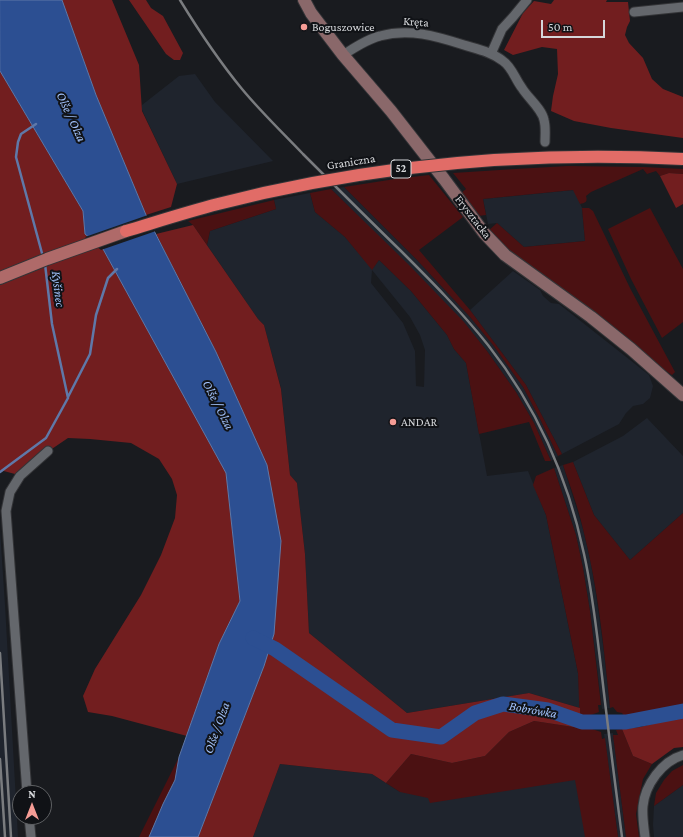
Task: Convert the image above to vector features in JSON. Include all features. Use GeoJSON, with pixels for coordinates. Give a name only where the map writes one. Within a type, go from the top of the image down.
{"type":"FeatureCollection","features":[{"type":"Feature","properties":{"kind":"highway","name":"Graniczna"},"geometry":{"type":"LineString","coordinates":[[126,231],[179,214],[254,195],[290,187],[406,168],[475,161],[548,157],[683,159]]}},
{"type":"Feature","properties":{"kind":"main road"},"geometry":{"type":"LineString","coordinates":[[0,278],[126,231]]}},
{"type":"Feature","properties":{"kind":"street","name":"Frysztacka"},"geometry":{"type":"LineString","coordinates":[[304,0],[311,13],[342,55],[390,111],[444,179],[484,233],[505,255],[591,317],[631,349],[683,395]]}},
{"type":"Feature","properties":{"kind":"street"},"geometry":{"type":"LineString","coordinates":[[490,54],[502,29],[527,0]]}},
{"type":"Feature","properties":{"kind":"street"},"geometry":{"type":"LineString","coordinates":[[634,12],[683,7]]}},
{"type":"Feature","properties":{"kind":"street","name":"Kręta"},"geometry":{"type":"LineString","coordinates":[[342,55],[363,43],[380,36],[418,32],[438,36],[490,54],[503,61],[509,67],[521,88],[541,112],[544,120],[545,142]]}},
{"type":"Feature","properties":{"kind":"street"},"geometry":{"type":"LineString","coordinates":[[26,785],[6,511],[10,492],[20,476],[48,451]]}},
{"type":"Feature","properties":{"kind":"street"},"geometry":{"type":"LineString","coordinates":[[645,837],[642,807],[644,797],[652,780],[664,765],[683,755]]}},
{"type":"Feature","properties":{"kind":"street"},"geometry":{"type":"LineString","coordinates":[[30,825],[31,837]]}},
{"type":"Feature","properties":{"kind":"shaded area"},"geometry":{"type":"Polygon","coordinates":[[[62,0],[112,0],[139,65],[142,111],[177,184],[171,207],[146,215],[96,95],[62,0]]]}},
{"type":"Feature","properties":{"kind":"shaded area"},"geometry":{"type":"Polygon","coordinates":[[[129,0],[146,0],[151,8],[163,16],[183,53],[180,60],[174,60],[166,54],[129,0]]]}},
{"type":"Feature","properties":{"kind":"shaded area"},"geometry":{"type":"Polygon","coordinates":[[[554,0],[607,0],[606,2],[628,2],[630,21],[625,35],[629,43],[643,58],[652,79],[663,89],[683,97],[683,138],[611,128],[574,121],[551,111],[558,74],[557,49],[542,47],[513,55],[504,50],[523,13],[534,1],[551,4],[554,0]]]}},
{"type":"Feature","properties":{"kind":"shaded area"},"geometry":{"type":"Polygon","coordinates":[[[0,71],[83,211],[85,234],[103,249],[226,472],[240,601],[219,644],[187,736],[112,716],[88,712],[83,696],[95,669],[141,595],[161,555],[175,518],[177,495],[172,479],[159,459],[131,443],[68,438],[15,474],[0,470],[0,71]]]}},
{"type":"Feature","properties":{"kind":"shaded area"},"geometry":{"type":"Polygon","coordinates":[[[195,74],[215,102],[273,161],[177,184],[142,110],[142,105],[179,76],[195,74]]]}},
{"type":"Feature","properties":{"kind":"shaded area"},"geometry":{"type":"Polygon","coordinates":[[[568,166],[683,169],[683,174],[669,173],[660,176],[656,171],[647,174],[643,169],[591,192],[586,196],[586,202],[580,204],[573,190],[483,199],[486,215],[478,216],[461,193],[466,189],[453,173],[568,166]]]}},
{"type":"Feature","properties":{"kind":"shaded area"},"geometry":{"type":"Polygon","coordinates":[[[669,173],[683,174],[683,204],[676,208],[660,176],[669,173]]]}},
{"type":"Feature","properties":{"kind":"shaded area"},"geometry":{"type":"Polygon","coordinates":[[[429,175],[463,217],[419,250],[470,310],[526,385],[562,454],[558,456],[523,387],[493,345],[470,317],[417,260],[344,187],[429,175]]]}},
{"type":"Feature","properties":{"kind":"shaded area"},"geometry":{"type":"Polygon","coordinates":[[[344,187],[417,260],[470,317],[493,345],[523,387],[558,456],[551,461],[534,423],[516,392],[487,351],[464,323],[331,189],[344,187]]]}},
{"type":"Feature","properties":{"kind":"shaded area"},"geometry":{"type":"Polygon","coordinates":[[[331,189],[410,266],[464,322],[516,392],[534,423],[551,461],[545,461],[529,422],[479,434],[466,363],[454,349],[447,335],[411,291],[379,260],[372,270],[345,237],[315,212],[310,193],[331,189]]]}},
{"type":"Feature","properties":{"kind":"shaded area"},"geometry":{"type":"Polygon","coordinates":[[[574,190],[582,208],[585,241],[524,247],[497,223],[488,224],[483,199],[574,190]]]}},
{"type":"Feature","properties":{"kind":"shaded area"},"geometry":{"type":"Polygon","coordinates":[[[310,193],[315,212],[345,237],[372,269],[379,260],[411,291],[447,335],[454,349],[466,363],[487,476],[528,471],[546,515],[578,673],[580,708],[529,693],[407,713],[309,633],[305,554],[297,483],[290,475],[281,388],[264,325],[258,319],[207,245],[210,231],[276,209],[274,200],[310,193]],[[372,270],[371,283],[403,323],[415,351],[416,386],[424,387],[425,350],[420,335],[410,317],[372,270]]]}},
{"type":"Feature","properties":{"kind":"shaded area"},"geometry":{"type":"Polygon","coordinates":[[[274,200],[276,209],[210,231],[207,245],[193,225],[188,221],[274,200]]]}},
{"type":"Feature","properties":{"kind":"shaded area"},"geometry":{"type":"Polygon","coordinates":[[[582,208],[589,208],[593,211],[630,288],[675,372],[672,375],[504,248],[488,231],[497,223],[524,247],[585,241],[582,208]]]}},
{"type":"Feature","properties":{"kind":"shaded area"},"geometry":{"type":"Polygon","coordinates":[[[650,208],[683,269],[683,322],[662,338],[631,279],[608,229],[650,208]]]}},
{"type":"Feature","properties":{"kind":"shaded area"},"geometry":{"type":"Polygon","coordinates":[[[193,225],[258,319],[264,325],[281,389],[290,475],[297,483],[305,554],[309,633],[407,713],[529,693],[580,708],[580,728],[534,721],[509,732],[485,756],[452,763],[411,754],[386,783],[372,774],[280,764],[253,837],[198,837],[264,666],[267,465],[216,352],[156,234],[193,225]]]}},
{"type":"Feature","properties":{"kind":"shaded area"},"geometry":{"type":"Polygon","coordinates":[[[513,271],[540,290],[543,296],[551,303],[559,304],[649,375],[653,386],[650,398],[643,404],[633,406],[626,413],[619,424],[562,454],[526,385],[470,310],[513,271]]]}},
{"type":"Feature","properties":{"kind":"shaded area"},"geometry":{"type":"Polygon","coordinates":[[[647,418],[683,456],[683,513],[630,560],[594,515],[573,462],[623,436],[647,418]]]}},
{"type":"Feature","properties":{"kind":"shaded area"},"geometry":{"type":"Polygon","coordinates":[[[573,462],[594,515],[630,560],[683,513],[683,708],[630,718],[617,712],[613,707],[610,708],[603,640],[593,573],[581,521],[563,465],[573,462]]]}},
{"type":"Feature","properties":{"kind":"shaded area"},"geometry":{"type":"Polygon","coordinates":[[[563,465],[583,529],[590,559],[604,652],[610,708],[602,709],[583,568],[576,535],[554,468],[563,465]]]}},
{"type":"Feature","properties":{"kind":"shaded area"},"geometry":{"type":"Polygon","coordinates":[[[554,468],[576,535],[583,568],[590,611],[601,705],[598,705],[599,712],[588,716],[589,728],[601,732],[602,739],[605,738],[618,837],[585,837],[575,780],[430,803],[428,798],[400,792],[386,783],[411,754],[452,763],[485,756],[509,732],[534,721],[580,728],[578,673],[546,515],[533,485],[536,476],[554,468]]]}},
{"type":"Feature","properties":{"kind":"shaded area"},"geometry":{"type":"Polygon","coordinates":[[[0,530],[15,785],[12,785],[12,825],[17,825],[18,837],[0,837],[0,530]]]}},
{"type":"Feature","properties":{"kind":"shaded area"},"geometry":{"type":"Polygon","coordinates":[[[683,716],[683,747],[674,748],[652,764],[633,756],[622,729],[640,727],[683,716]]]}},
{"type":"Feature","properties":{"kind":"shaded area"},"geometry":{"type":"Polygon","coordinates":[[[622,729],[633,756],[652,764],[643,779],[636,814],[639,837],[626,837],[613,735],[618,735],[616,730],[622,729]]]}},
{"type":"Feature","properties":{"kind":"shaded area"},"geometry":{"type":"Polygon","coordinates":[[[613,733],[626,837],[618,837],[604,734],[613,733]]]}},
{"type":"Feature","properties":{"kind":"shaded area"},"geometry":{"type":"Polygon","coordinates":[[[590,735],[597,837],[253,837],[280,764],[372,774],[400,792],[590,735]]]}},
{"type":"Feature","properties":{"kind":"shaded area"},"geometry":{"type":"Polygon","coordinates":[[[179,757],[175,780],[149,837],[139,837],[179,757]]]}},
{"type":"Feature","properties":{"kind":"shaded area"},"geometry":{"type":"Polygon","coordinates":[[[683,765],[683,785],[654,806],[656,793],[664,780],[672,771],[683,765]]]}},
{"type":"Feature","properties":{"kind":"shaded area"},"geometry":{"type":"Polygon","coordinates":[[[683,785],[683,837],[654,837],[654,806],[683,785]]]}},
{"type":"Feature","properties":{"kind":"water","name":"Olše / Olza"},"geometry":{"type":"Polygon","coordinates":[[[0,0],[62,0],[96,95],[146,215],[216,352],[267,465],[281,541],[274,634],[264,666],[198,837],[149,837],[175,780],[179,757],[219,644],[240,601],[226,473],[103,249],[85,234],[83,211],[0,71],[0,0]]]}},
{"type":"Feature","properties":{"kind":"pier"},"geometry":{"type":"Polygon","coordinates":[[[148,215],[156,231],[101,250],[85,237],[148,215]]]}},
{"type":"Feature","properties":{"kind":"waterway","name":"Kyšinec"},"geometry":{"type":"LineString","coordinates":[[36,124],[21,134],[18,142],[16,157],[43,257]]}},
{"type":"Feature","properties":{"kind":"waterway","name":"Kyšinec"},"geometry":{"type":"LineString","coordinates":[[0,472],[46,438],[68,398],[52,324],[45,264]]}},
{"type":"Feature","properties":{"kind":"waterway"},"geometry":{"type":"LineString","coordinates":[[68,397],[90,354],[96,315],[108,278],[117,269]]}},
{"type":"Feature","properties":{"kind":"waterway","name":"Bobrówka"},"geometry":{"type":"LineString","coordinates":[[253,638],[275,649],[392,730],[441,737],[475,713],[503,704],[548,710],[582,722],[626,722],[683,711]]}},
{"type":"Feature","properties":{"kind":"railway"},"geometry":{"type":"LineString","coordinates":[[180,0],[217,57],[257,106],[303,154],[435,285],[478,332],[505,368],[535,418],[548,444],[569,498],[587,569],[622,837]]}},
{"type":"Feature","properties":{"kind":"railway"},"geometry":{"type":"LineString","coordinates":[[0,653],[11,837]]}},
{"type":"Feature","properties":{"kind":"railway"},"geometry":{"type":"LineString","coordinates":[[0,759],[5,837]]}},
{"type":"Feature","properties":{"kind":"place","name":"Boguszowice"},"geometry":{"type":"Point","coordinates":[304,27]}},
{"type":"Feature","properties":{"kind":"place","name":"ANDAR"},"geometry":{"type":"Point","coordinates":[393,422]}}]}
